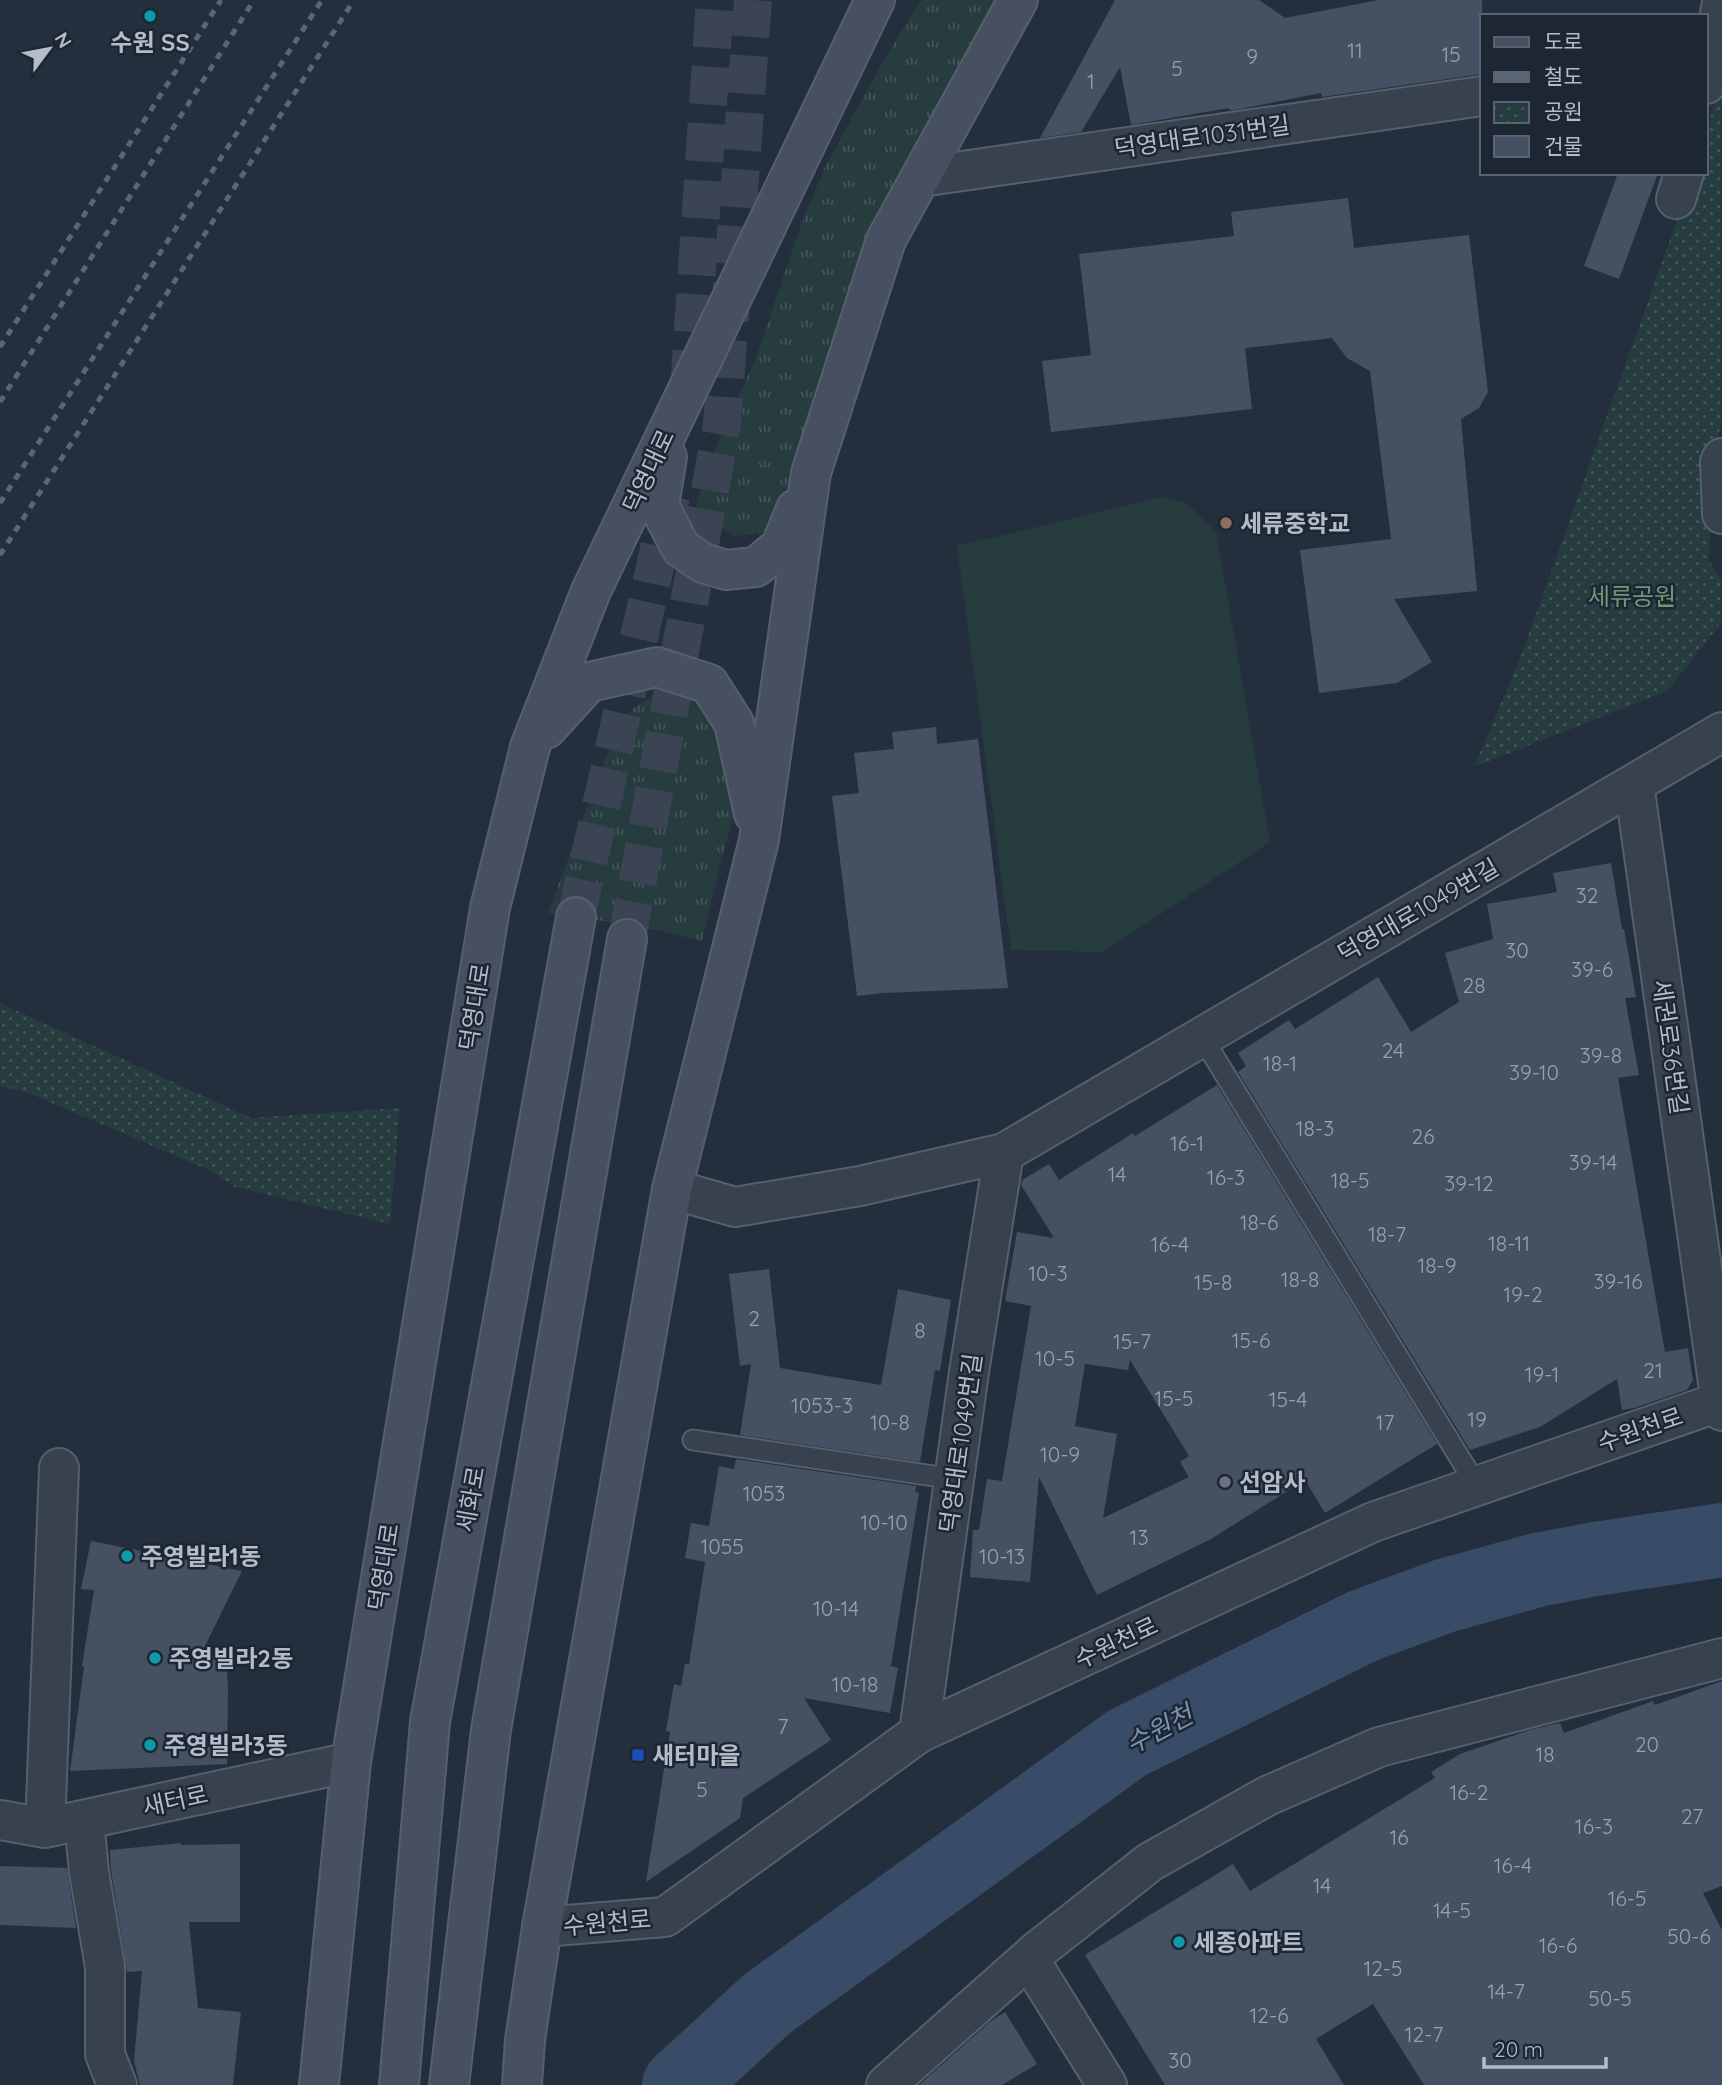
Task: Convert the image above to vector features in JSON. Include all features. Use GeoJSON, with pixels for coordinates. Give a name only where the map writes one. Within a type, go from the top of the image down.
{"type":"FeatureCollection","features":[{"type":"Feature","properties":{"kind":"main road","name":"덕영대로"},"geometry":{"type":"LineString","coordinates":[[319,2085],[351,1762],[490,908],[530,747],[591,591],[875,0]]}},
{"type":"Feature","properties":{"kind":"main road"},"geometry":{"type":"LineString","coordinates":[[674,417],[659,506],[681,548],[704,563],[726,570],[756,567],[781,546],[811,473],[886,240],[1018,0]]}},
{"type":"Feature","properties":{"kind":"main road"},"geometry":{"type":"LineString","coordinates":[[522,2085],[525,2040],[542,1927],[672,1189],[759,840],[811,473]]}},
{"type":"Feature","properties":{"kind":"main road"},"geometry":{"type":"LineString","coordinates":[[530,747],[589,682],[657,667],[709,684],[734,723],[759,840]]}},
{"type":"Feature","properties":{"kind":"main road","name":"세화로"},"geometry":{"type":"LineString","coordinates":[[399,2085],[430,1722],[576,917]]}},
{"type":"Feature","properties":{"kind":"main road"},"geometry":{"type":"LineString","coordinates":[[449,2085],[491,1730],[627,939]]}},
{"type":"Feature","properties":{"kind":"street"},"geometry":{"type":"LineString","coordinates":[[1711,68],[1722,3]]}},
{"type":"Feature","properties":{"kind":"street","name":"덕영대로1031번길"},"geometry":{"type":"LineString","coordinates":[[921,177],[1480,96]]}},
{"type":"Feature","properties":{"kind":"street"},"geometry":{"type":"LineString","coordinates":[[1722,458],[1722,514]]}},
{"type":"Feature","properties":{"kind":"street"},"geometry":{"type":"LineString","coordinates":[[1634,783],[1722,732]]}},
{"type":"Feature","properties":{"kind":"street","name":"덕영대로1049번길"},"geometry":{"type":"LineString","coordinates":[[672,1189],[735,1207],[860,1186],[1004,1153],[1634,783]]}},
{"type":"Feature","properties":{"kind":"street","name":"세권로36번길"},"geometry":{"type":"LineString","coordinates":[[1634,783],[1721,1404]]}},
{"type":"Feature","properties":{"kind":"street","name":"덕영대로1049번길"},"geometry":{"type":"LineString","coordinates":[[919,1733],[969,1372],[1004,1153]]}},
{"type":"Feature","properties":{"kind":"street","name":"수원천로"},"geometry":{"type":"LineString","coordinates":[[542,1927],[665,1917],[919,1733],[1373,1522],[1721,1404]]}},
{"type":"Feature","properties":{"kind":"street"},"geometry":{"type":"LineString","coordinates":[[46,1828],[58,1468]]}},
{"type":"Feature","properties":{"kind":"street"},"geometry":{"type":"LineString","coordinates":[[886,2085],[1029,1959],[1150,1862],[1267,1796],[1379,1747],[1722,1658]]}},
{"type":"Feature","properties":{"kind":"street","name":"새터로"},"geometry":{"type":"LineString","coordinates":[[0,1820],[46,1828],[351,1762]]}},
{"type":"Feature","properties":{"kind":"street"},"geometry":{"type":"LineString","coordinates":[[84,1820],[89,1872],[105,1967],[105,2054],[117,2085]]}},
{"type":"Feature","properties":{"kind":"street"},"geometry":{"type":"LineString","coordinates":[[1029,1959],[1107,2085]]}},
{"type":"Feature","properties":{"kind":"lane"},"geometry":{"type":"LineString","coordinates":[[1202,1037],[1477,1486]]}},
{"type":"Feature","properties":{"kind":"lane"},"geometry":{"type":"LineString","coordinates":[[693,1440],[954,1479]]}},
{"type":"Feature","properties":{"kind":"green space"},"geometry":{"type":"Polygon","coordinates":[[[921,0],[996,0],[862,262],[832,342],[784,518],[762,533],[733,536],[696,506],[708,464],[756,358],[798,233],[824,169],[885,58],[921,0]]]}},
{"type":"Feature","properties":{"kind":"green space","name":"세류공원"},"geometry":{"type":"Polygon","coordinates":[[[1722,66],[1722,419],[1714,458],[1709,561],[1722,580],[1722,622],[1667,691],[1474,767],[1521,656],[1693,175],[1708,175],[1708,130],[1722,66]]]}},
{"type":"Feature","properties":{"kind":"green space"},"geometry":{"type":"Polygon","coordinates":[[[1162,497],[1186,503],[1216,531],[1270,842],[1103,952],[1011,950],[957,546],[1162,497]]]}},
{"type":"Feature","properties":{"kind":"green space"},"geometry":{"type":"Polygon","coordinates":[[[681,692],[699,701],[718,723],[740,792],[702,941],[643,927],[548,913],[606,757],[631,710],[654,695],[681,692]]]}},
{"type":"Feature","properties":{"kind":"green space"},"geometry":{"type":"Polygon","coordinates":[[[0,1003],[251,1118],[400,1108],[390,1224],[235,1187],[209,1170],[26,1092],[0,1086],[0,1003]]]}},
{"type":"Feature","properties":{"kind":"building"},"geometry":{"type":"Polygon","coordinates":[[[1115,0],[1259,0],[1285,18],[1379,0],[1482,0],[1480,74],[1322,97],[1321,93],[1235,110],[1229,108],[1131,125],[1120,67],[1081,132],[1040,138],[1115,0]]]}},
{"type":"Feature","properties":{"kind":"building"},"geometry":{"type":"Polygon","coordinates":[[[1617,175],[1657,175],[1619,279],[1584,266],[1617,175]]]}},
{"type":"Feature","properties":{"kind":"building"},"geometry":{"type":"Polygon","coordinates":[[[1348,198],[1354,248],[1469,235],[1488,392],[1479,408],[1461,419],[1477,591],[1394,599],[1432,662],[1397,683],[1319,693],[1300,550],[1391,539],[1370,371],[1347,358],[1332,338],[1245,348],[1252,409],[1051,432],[1042,361],[1091,355],[1079,254],[1234,236],[1231,212],[1348,198]]]}},
{"type":"Feature","properties":{"kind":"building"},"geometry":{"type":"Polygon","coordinates":[[[936,727],[937,744],[978,739],[1008,988],[857,996],[832,796],[859,793],[854,753],[894,749],[892,732],[936,727]]]}},
{"type":"Feature","properties":{"kind":"building"},"geometry":{"type":"Polygon","coordinates":[[[1611,863],[1636,997],[1625,998],[1639,1075],[1618,1078],[1665,1352],[1688,1348],[1693,1380],[1687,1390],[1622,1410],[1617,1379],[1540,1427],[1470,1450],[1238,1072],[1246,1066],[1238,1053],[1289,1020],[1295,1029],[1378,977],[1411,1032],[1459,1002],[1445,953],[1493,939],[1487,904],[1557,892],[1553,873],[1611,863]]]}},
{"type":"Feature","properties":{"kind":"building"},"geometry":{"type":"Polygon","coordinates":[[[1217,1085],[1437,1444],[1325,1513],[1305,1480],[1211,1539],[1097,1595],[1039,1477],[1030,1582],[970,1577],[973,1530],[979,1530],[987,1479],[1002,1481],[1031,1306],[1005,1301],[1017,1232],[1054,1238],[1021,1185],[1022,1180],[1049,1164],[1059,1180],[1133,1133],[1135,1136],[1217,1085]],[[1130,1360],[1128,1370],[1085,1364],[1075,1426],[1117,1434],[1103,1518],[1189,1477],[1180,1462],[1189,1456],[1130,1360]]]}},
{"type":"Feature","properties":{"kind":"building"},"geometry":{"type":"Polygon","coordinates":[[[769,1269],[780,1368],[881,1385],[898,1289],[951,1300],[940,1371],[935,1370],[920,1462],[740,1435],[751,1364],[740,1366],[729,1274],[769,1269]]]}},
{"type":"Feature","properties":{"kind":"building"},"geometry":{"type":"Polygon","coordinates":[[[736,1459],[916,1486],[915,1492],[919,1493],[891,1666],[898,1668],[890,1713],[804,1698],[831,1740],[743,1798],[740,1818],[646,1882],[670,1732],[666,1731],[674,1684],[681,1686],[685,1664],[689,1664],[705,1562],[685,1558],[691,1523],[709,1526],[719,1466],[734,1469],[736,1459]]]}},
{"type":"Feature","properties":{"kind":"building"},"geometry":{"type":"Polygon","coordinates":[[[91,1541],[242,1571],[205,1646],[226,1649],[227,1764],[70,1771],[94,1590],[81,1589],[91,1541]]]}},
{"type":"Feature","properties":{"kind":"building"},"geometry":{"type":"Polygon","coordinates":[[[1722,1681],[1722,1886],[1703,1893],[1722,1930],[1722,2085],[1424,2085],[1373,2004],[1316,2039],[1344,2085],[1165,2085],[1085,1955],[1233,1864],[1250,1891],[1435,1778],[1431,1772],[1460,1754],[1530,1730],[1560,1723],[1564,1733],[1653,1701],[1655,1705],[1722,1681]]]}},
{"type":"Feature","properties":{"kind":"building"},"geometry":{"type":"Polygon","coordinates":[[[181,1843],[240,1844],[240,1922],[189,1922],[198,2008],[241,2012],[233,2085],[140,2085],[134,2061],[142,1971],[127,1972],[110,1850],[181,1843]]]}},
{"type":"Feature","properties":{"kind":"building"},"geometry":{"type":"Polygon","coordinates":[[[0,1866],[67,1868],[76,1928],[0,1925],[0,1866]]]}},
{"type":"Feature","properties":{"kind":"building"},"geometry":{"type":"Polygon","coordinates":[[[1005,2012],[1037,2064],[1002,2085],[919,2085],[991,2021],[1005,2012]]]}},
{"type":"Feature","properties":{"kind":"waterway","name":"수원천"},"geometry":{"type":"LineString","coordinates":[[679,2085],[768,2003],[1127,1743],[1363,1626],[1444,1596],[1537,1570],[1722,1540]]}},
{"type":"Feature","properties":{"kind":"tunnel"},"geometry":{"type":"LineString","coordinates":[[689,389],[715,0]]}},
{"type":"Feature","properties":{"kind":"tunnel"},"geometry":{"type":"LineString","coordinates":[[627,939],[722,425],[753,0]]}},
{"type":"Feature","properties":{"kind":"tunnel"},"geometry":{"type":"LineString","coordinates":[[576,917],[671,496]]}},
{"type":"Feature","properties":{"kind":"railway"},"geometry":{"type":"LineString","coordinates":[[0,347],[221,0]]}},
{"type":"Feature","properties":{"kind":"railway"},"geometry":{"type":"LineString","coordinates":[[0,402],[254,0]]}},
{"type":"Feature","properties":{"kind":"railway"},"geometry":{"type":"LineString","coordinates":[[0,503],[322,0]]}},
{"type":"Feature","properties":{"kind":"railway"},"geometry":{"type":"LineString","coordinates":[[0,555],[354,0]]}},
{"type":"Feature","properties":{"kind":"place","name":"수원 SS"},"geometry":{"type":"Point","coordinates":[150,16]}},
{"type":"Feature","properties":{"kind":"place","name":"세류중학교"},"geometry":{"type":"Point","coordinates":[1226,523]}},
{"type":"Feature","properties":{"kind":"place","name":"선암사"},"geometry":{"type":"Point","coordinates":[1225,1482]}},
{"type":"Feature","properties":{"kind":"place","name":"주영빌라1동"},"geometry":{"type":"Point","coordinates":[127,1556]}},
{"type":"Feature","properties":{"kind":"place","name":"주영빌라2동"},"geometry":{"type":"Point","coordinates":[155,1658]}},
{"type":"Feature","properties":{"kind":"place","name":"주영빌라3동"},"geometry":{"type":"Point","coordinates":[150,1745]}},
{"type":"Feature","properties":{"kind":"place","name":"새터마을"},"geometry":{"type":"Point","coordinates":[638,1755]}},
{"type":"Feature","properties":{"kind":"place","name":"세종아파트"},"geometry":{"type":"Point","coordinates":[1179,1942]}}]}
